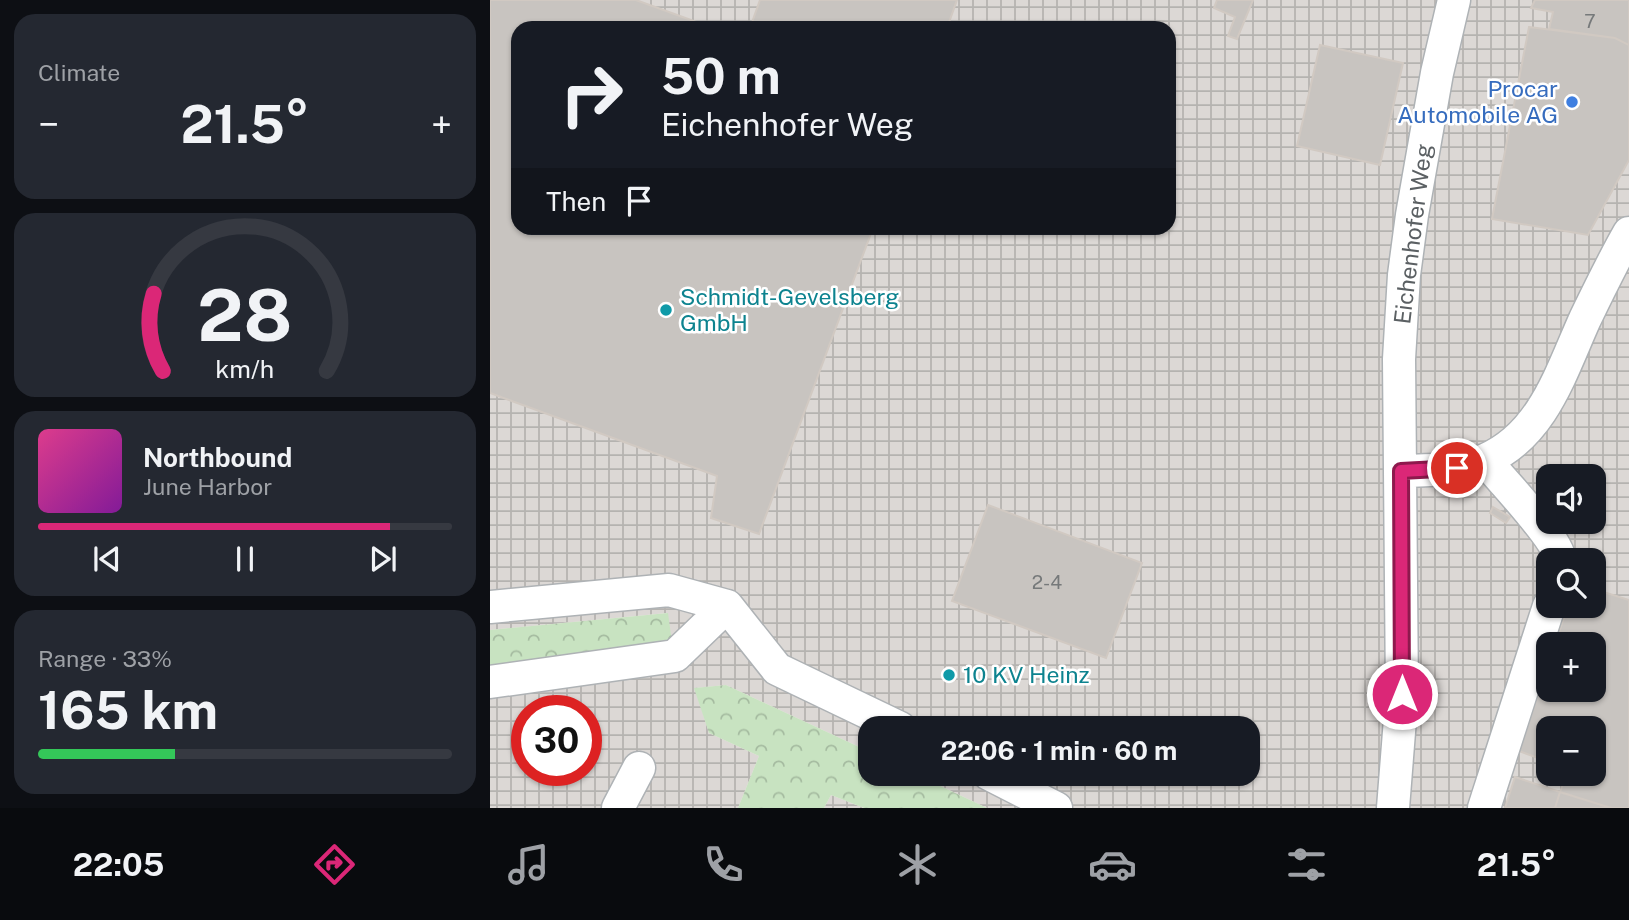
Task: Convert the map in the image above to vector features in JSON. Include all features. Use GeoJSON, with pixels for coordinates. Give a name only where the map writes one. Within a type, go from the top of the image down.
{"type":"FeatureCollection","features":[{"type":"Feature","properties":{"kind":"street","name":"Eichenhofer Weg"},"geometry":{"type":"LineString","coordinates":[[1393,808],[1402,694],[1399,359],[1404,275],[1437,73],[1454,0]]}},
{"type":"Feature","properties":{"kind":"street"},"geometry":{"type":"LineString","coordinates":[[1401,471],[1457,468],[1485,460],[1528,431],[1547,404],[1605,275],[1629,233]]}},
{"type":"Feature","properties":{"kind":"street"},"geometry":{"type":"LineString","coordinates":[[1485,460],[1538,522],[1556,548]]}},
{"type":"Feature","properties":{"kind":"street"},"geometry":{"type":"LineString","coordinates":[[490,607],[669,590],[727,606],[777,669],[875,716]]}},
{"type":"Feature","properties":{"kind":"street"},"geometry":{"type":"LineString","coordinates":[[490,682],[675,656],[727,606]]}},
{"type":"Feature","properties":{"kind":"street"},"geometry":{"type":"LineString","coordinates":[[1484,808],[1545,618]]}},
{"type":"Feature","properties":{"kind":"street"},"geometry":{"type":"LineString","coordinates":[[618,808],[639,768]]}},
{"type":"Feature","properties":{"kind":"street"},"geometry":{"type":"LineString","coordinates":[[1013,786],[1056,808]]}},
{"type":"Feature","properties":{"kind":"shaded area"},"geometry":{"type":"Polygon","coordinates":[[[490,0],[1629,0],[1629,808],[987,808],[940,786],[1260,786],[1260,716],[858,716],[858,746],[726,685],[695,688],[709,733],[759,756],[738,808],[490,808],[490,667],[672,642],[667,613],[490,630],[490,0]]]}},
{"type":"Feature","properties":{"kind":"shaded area"},"geometry":{"type":"Polygon","coordinates":[[[831,795],[864,808],[824,808],[831,795]]]}},
{"type":"Feature","properties":{"kind":"green space"},"geometry":{"type":"Polygon","coordinates":[[[668,613],[672,642],[490,667],[490,630],[668,613]]]}},
{"type":"Feature","properties":{"kind":"green space"},"geometry":{"type":"Polygon","coordinates":[[[726,685],[858,746],[858,786],[940,786],[987,808],[864,808],[831,795],[824,808],[738,808],[759,756],[709,733],[694,688],[726,685]]]}},
{"type":"Feature","properties":{"kind":"building","name":"Schmidt-Gevelsberg GmbH"},"geometry":{"type":"Polygon","coordinates":[[[490,0],[636,0],[694,21],[511,21],[511,235],[870,235],[759,534],[711,518],[717,476],[490,393],[490,0]]]}},
{"type":"Feature","properties":{"kind":"building"},"geometry":{"type":"Polygon","coordinates":[[[760,0],[957,0],[950,21],[752,21],[760,0]]]}},
{"type":"Feature","properties":{"kind":"building"},"geometry":{"type":"Polygon","coordinates":[[[1217,0],[1253,0],[1237,39],[1228,36],[1235,17],[1214,8],[1217,0]]]}},
{"type":"Feature","properties":{"kind":"building","name":"Procar Automobile AG"},"geometry":{"type":"Polygon","coordinates":[[[1535,0],[1629,0],[1629,45],[1615,38],[1549,29],[1553,12],[1531,8],[1535,0]]]}},
{"type":"Feature","properties":{"kind":"building","name":"Procar Automobile AG"},"geometry":{"type":"Polygon","coordinates":[[[1529,27],[1615,38],[1629,45],[1629,160],[1588,235],[1492,219],[1529,27]]]}},
{"type":"Feature","properties":{"kind":"building"},"geometry":{"type":"Polygon","coordinates":[[[1320,45],[1403,63],[1380,165],[1297,146],[1320,45]]]}},
{"type":"Feature","properties":{"kind":"building"},"geometry":{"type":"Polygon","coordinates":[[[988,505],[1142,563],[1106,658],[952,601],[988,505]]]}},
{"type":"Feature","properties":{"kind":"building"},"geometry":{"type":"Polygon","coordinates":[[[1493,507],[1510,517],[1506,523],[1490,513],[1493,507]]]}},
{"type":"Feature","properties":{"kind":"building"},"geometry":{"type":"Polygon","coordinates":[[[1606,593],[1629,600],[1629,808],[1611,808],[1560,792],[1562,786],[1606,786],[1606,716],[1536,716],[1536,757],[1519,751],[1536,701],[1606,702],[1606,632],[1559,632],[1564,618],[1606,618],[1606,593]]]}},
{"type":"Feature","properties":{"kind":"building","name":"10 KV Heinz"},"geometry":{"type":"Polygon","coordinates":[[[944,670],[956,673],[955,680],[942,678],[944,670]]]}},
{"type":"Feature","properties":{"kind":"building"},"geometry":{"type":"Polygon","coordinates":[[[1515,777],[1560,792],[1555,808],[1505,808],[1515,777]]]}},
{"type":"Feature","properties":{"kind":"building"},"geometry":{"type":"Polygon","coordinates":[[[1560,792],[1611,808],[1555,808],[1560,792]]]}},
{"type":"Feature","properties":{"kind":"place","name":"Procar Automobile AG"},"geometry":{"type":"Point","coordinates":[1572,102]}},
{"type":"Feature","properties":{"kind":"place","name":"Schmidt-Gevelsberg GmbH"},"geometry":{"type":"Point","coordinates":[666,310]}},
{"type":"Feature","properties":{"kind":"place","name":"10 KV Heinz"},"geometry":{"type":"Point","coordinates":[949,675]}},
{"type":"Feature","properties":{"kind":"route"},"geometry":{"type":"LineString","coordinates":[[1402,694],[1401,471],[1457,468]]}}]}
